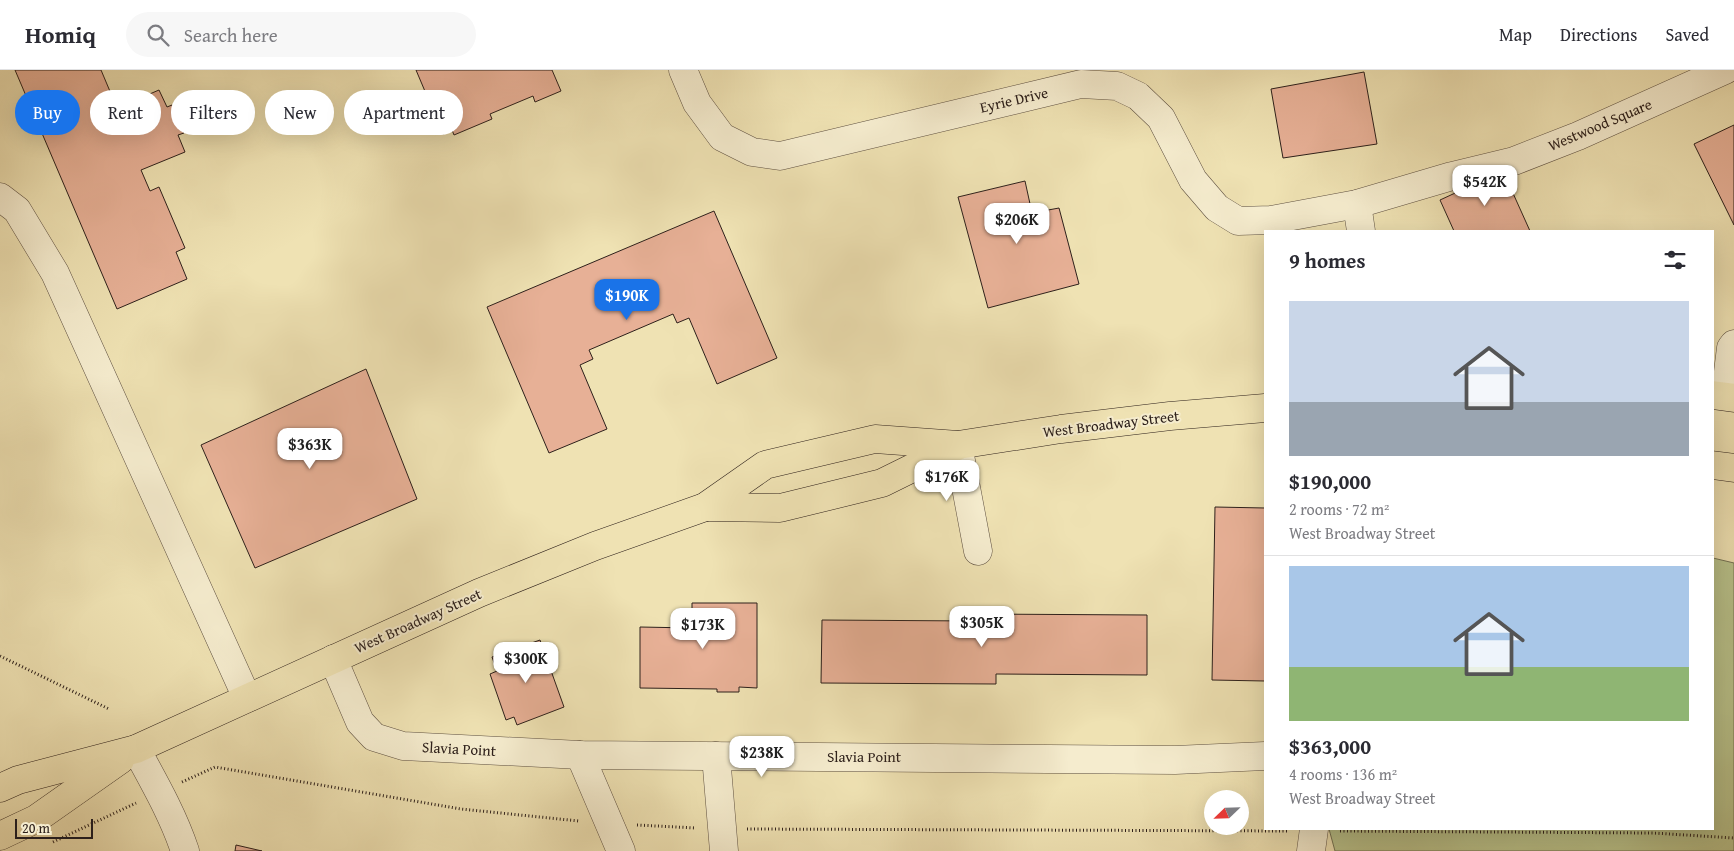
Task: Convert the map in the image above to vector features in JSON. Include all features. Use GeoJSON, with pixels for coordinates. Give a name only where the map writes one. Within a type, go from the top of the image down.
{"type":"FeatureCollection","features":[{"type":"Feature","properties":{"kind":"main road","name":"West Broadway Street"},"geometry":{"type":"LineString","coordinates":[[0,788],[18,780],[136,749],[484,591],[595,546],[705,507],[766,466],[775,463],[875,439],[958,445],[1061,429],[1170,416],[1264,408]]}},
{"type":"Feature","properties":{"kind":"main road","name":"West Broadway Street"},"geometry":{"type":"LineString","coordinates":[[705,507],[780,508],[798,504],[882,483],[958,445]]}},
{"type":"Feature","properties":{"kind":"main road"},"geometry":{"type":"LineString","coordinates":[[1714,465],[1734,468]]}},
{"type":"Feature","properties":{"kind":"main road","name":"West Broadway Street"},"geometry":{"type":"LineString","coordinates":[[0,836],[36,819],[136,749]]}},
{"type":"Feature","properties":{"kind":"street","name":"Eyrie Drive"},"geometry":{"type":"LineString","coordinates":[[683,70],[697,103],[722,137],[752,152],[780,156],[1081,84],[1117,86],[1138,96],[1161,118],[1193,180],[1217,208],[1238,221],[1271,220],[1357,204]]}},
{"type":"Feature","properties":{"kind":"street","name":"Westwood Square"},"geometry":{"type":"LineString","coordinates":[[1357,204],[1452,176],[1514,161],[1578,136],[1725,70]]}},
{"type":"Feature","properties":{"kind":"street"},"geometry":{"type":"LineString","coordinates":[[0,197],[17,210],[55,273],[247,698]]}},
{"type":"Feature","properties":{"kind":"street"},"geometry":{"type":"LineString","coordinates":[[1357,204],[1361,230]]}},
{"type":"Feature","properties":{"kind":"street"},"geometry":{"type":"LineString","coordinates":[[1724,396],[1731,348],[1734,344]]}},
{"type":"Feature","properties":{"kind":"street"},"geometry":{"type":"LineString","coordinates":[[958,445],[978,551]]}},
{"type":"Feature","properties":{"kind":"street","name":"Slavia Point"},"geometry":{"type":"LineString","coordinates":[[333,659],[360,722],[374,737],[402,746],[580,755],[1175,760],[1264,756]]}},
{"type":"Feature","properties":{"kind":"street"},"geometry":{"type":"LineString","coordinates":[[136,749],[163,800],[185,851]]}},
{"type":"Feature","properties":{"kind":"street"},"geometry":{"type":"LineString","coordinates":[[580,755],[621,851]]}},
{"type":"Feature","properties":{"kind":"street"},"geometry":{"type":"LineString","coordinates":[[716,756],[723,840]]}},
{"type":"Feature","properties":{"kind":"path"},"geometry":{"type":"LineString","coordinates":[[0,656],[109,709]]}},
{"type":"Feature","properties":{"kind":"path"},"geometry":{"type":"LineString","coordinates":[[175,786],[215,768],[461,809],[610,824],[723,840],[1653,833],[1734,838]]}},
{"type":"Feature","properties":{"kind":"path"},"geometry":{"type":"LineString","coordinates":[[51,843],[139,802]]}},
{"type":"Feature","properties":{"kind":"green space"},"geometry":{"type":"Polygon","coordinates":[[[1714,558],[1734,563],[1734,851],[1335,851],[1329,830],[1714,830],[1714,558]]]}},
{"type":"Feature","properties":{"kind":"building"},"geometry":{"type":"Polygon","coordinates":[[[15,70],[101,70],[109,90],[90,90],[90,135],[161,135],[161,94],[167,107],[171,105],[171,135],[178,135],[185,152],[141,170],[150,191],[159,187],[185,248],[176,252],[187,279],[117,309],[43,135],[80,135],[80,90],[24,90],[15,70]]]}},
{"type":"Feature","properties":{"kind":"building"},"geometry":{"type":"Polygon","coordinates":[[[416,70],[552,70],[561,91],[535,102],[533,96],[490,114],[492,119],[463,131],[463,90],[424,90],[416,70]]]}},
{"type":"Feature","properties":{"kind":"building"},"geometry":{"type":"Polygon","coordinates":[[[1364,72],[1377,144],[1283,158],[1271,89],[1364,72]]]}},
{"type":"Feature","properties":{"kind":"building"},"geometry":{"type":"Polygon","coordinates":[[[1734,125],[1734,225],[1694,144],[1734,125]]]}},
{"type":"Feature","properties":{"kind":"building"},"geometry":{"type":"Polygon","coordinates":[[[1503,171],[1530,230],[1454,230],[1440,200],[1503,171]]]}},
{"type":"Feature","properties":{"kind":"building"},"geometry":{"type":"Polygon","coordinates":[[[1025,181],[1032,213],[1059,208],[1079,284],[988,308],[958,197],[1025,181]]]}},
{"type":"Feature","properties":{"kind":"building"},"geometry":{"type":"Polygon","coordinates":[[[714,211],[777,358],[717,384],[689,318],[677,323],[673,314],[589,350],[593,359],[580,365],[607,429],[549,453],[487,307],[714,211]]]}},
{"type":"Feature","properties":{"kind":"building"},"geometry":{"type":"Polygon","coordinates":[[[366,369],[417,499],[255,568],[201,445],[366,369]]]}},
{"type":"Feature","properties":{"kind":"building"},"geometry":{"type":"Polygon","coordinates":[[[1215,507],[1264,508],[1264,681],[1212,680],[1215,507]]]}},
{"type":"Feature","properties":{"kind":"building"},"geometry":{"type":"Polygon","coordinates":[[[692,603],[757,603],[757,688],[739,687],[739,692],[717,692],[717,689],[640,688],[640,627],[692,628],[692,603]]]}},
{"type":"Feature","properties":{"kind":"building"},"geometry":{"type":"Polygon","coordinates":[[[974,614],[1147,615],[1147,675],[996,674],[996,684],[821,683],[822,620],[974,621],[974,614]]]}},
{"type":"Feature","properties":{"kind":"building"},"geometry":{"type":"Polygon","coordinates":[[[540,640],[564,707],[517,725],[514,717],[506,720],[490,674],[497,671],[492,657],[540,640]]]}},
{"type":"Feature","properties":{"kind":"building"},"geometry":{"type":"Polygon","coordinates":[[[236,845],[262,851],[235,851],[236,845]]]}}]}
